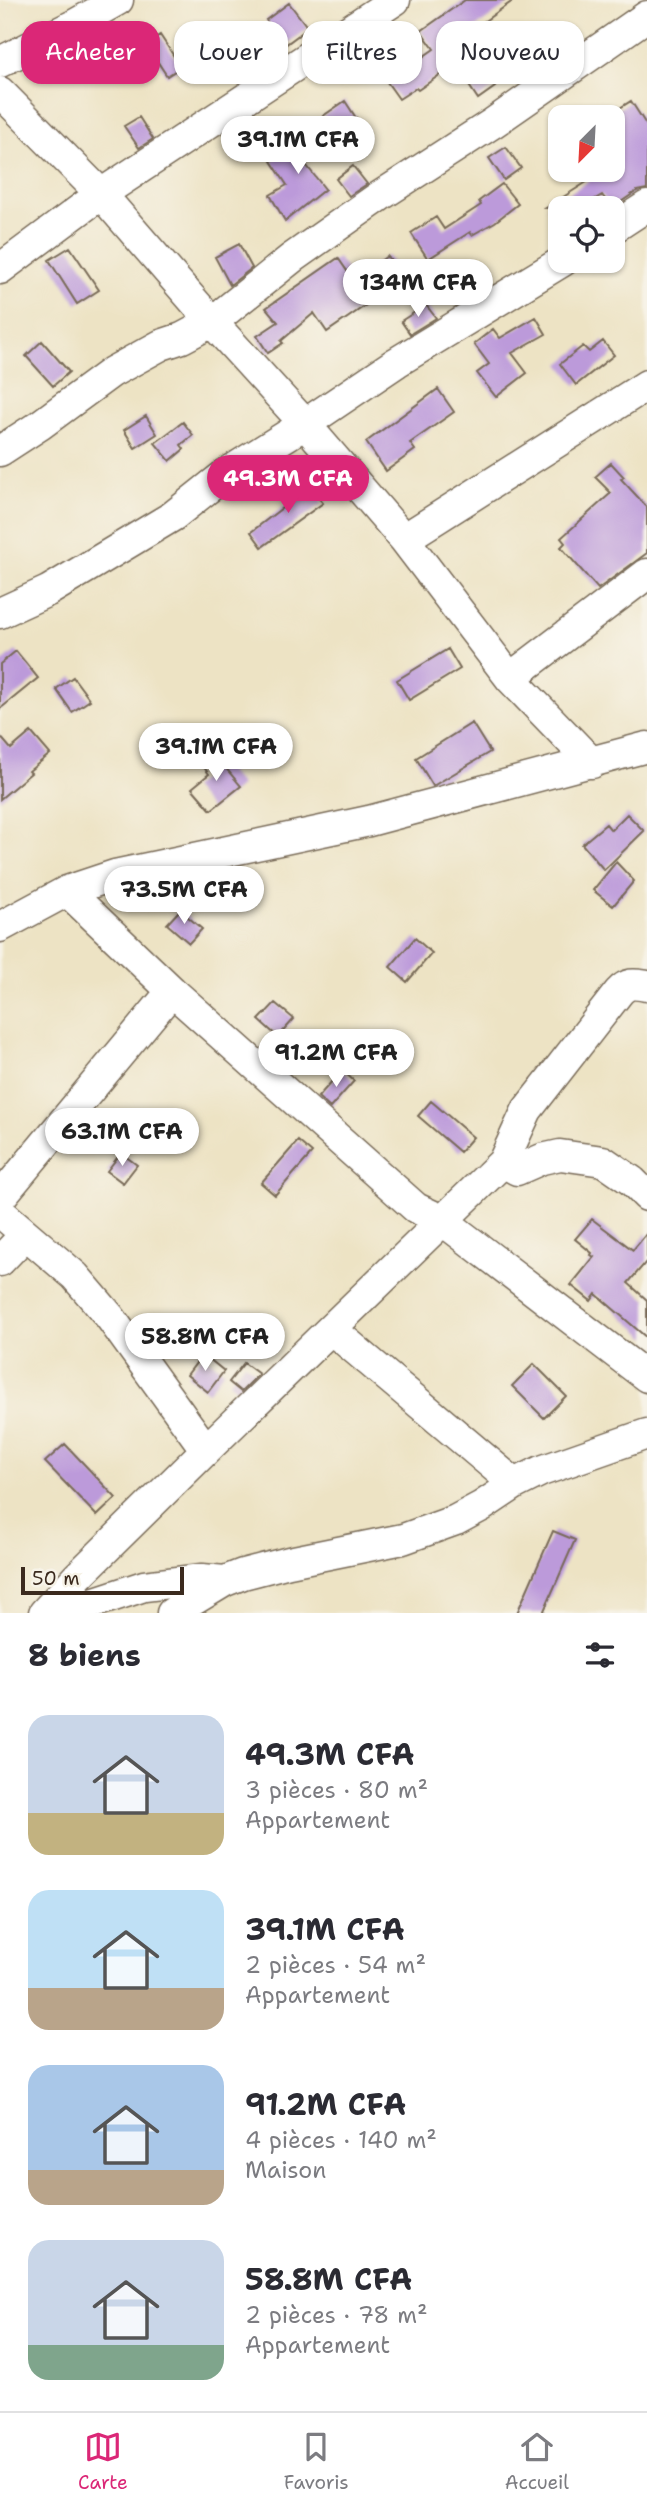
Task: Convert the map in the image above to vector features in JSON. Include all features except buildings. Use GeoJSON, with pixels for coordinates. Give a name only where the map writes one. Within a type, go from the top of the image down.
{"type":"FeatureCollection","features":[{"type":"Feature","properties":{"kind":"street"},"geometry":{"type":"LineString","coordinates":[[0,62],[80,23],[118,0]]}},
{"type":"Feature","properties":{"kind":"street"},"geometry":{"type":"LineString","coordinates":[[0,269],[101,194],[395,0]]}},
{"type":"Feature","properties":{"kind":"street"},"geometry":{"type":"LineString","coordinates":[[0,451],[112,372],[161,345],[182,338],[212,322],[303,250],[380,196],[493,124],[647,16]]}},
{"type":"Feature","properties":{"kind":"street"},"geometry":{"type":"LineString","coordinates":[[0,92],[101,194],[305,424],[404,539],[510,678],[592,763]]}},
{"type":"Feature","properties":{"kind":"street"},"geometry":{"type":"LineString","coordinates":[[625,220],[647,206]]}},
{"type":"Feature","properties":{"kind":"street"},"geometry":{"type":"LineString","coordinates":[[0,613],[48,591],[173,516],[227,473],[397,362],[548,270]]}},
{"type":"Feature","properties":{"kind":"street"},"geometry":{"type":"LineString","coordinates":[[404,539],[647,385]]}},
{"type":"Feature","properties":{"kind":"street"},"geometry":{"type":"LineString","coordinates":[[510,678],[647,574]]}},
{"type":"Feature","properties":{"kind":"street"},"geometry":{"type":"LineString","coordinates":[[0,927],[67,891],[115,875],[369,821],[647,747]]}},
{"type":"Feature","properties":{"kind":"street"},"geometry":{"type":"LineString","coordinates":[[67,891],[172,991],[416,1208],[442,1220],[647,1377]]}},
{"type":"Feature","properties":{"kind":"street"},"geometry":{"type":"LineString","coordinates":[[45,1612],[206,1450],[503,1162],[527,1110],[619,992],[624,986],[631,984],[647,986]]}},
{"type":"Feature","properties":{"kind":"street"},"geometry":{"type":"LineString","coordinates":[[0,1198],[172,991]]}},
{"type":"Feature","properties":{"kind":"street"},"geometry":{"type":"LineString","coordinates":[[503,1162],[517,1170],[542,1159],[560,1156],[603,1161],[632,1181],[647,1196]]}},
{"type":"Feature","properties":{"kind":"street"},"geometry":{"type":"LineString","coordinates":[[0,1212],[75,1276],[110,1317],[206,1450]]}},
{"type":"Feature","properties":{"kind":"street"},"geometry":{"type":"LineString","coordinates":[[0,1261],[25,1235]]}},
{"type":"Feature","properties":{"kind":"street"},"geometry":{"type":"LineString","coordinates":[[331,1329],[515,1483]]}},
{"type":"Feature","properties":{"kind":"street"},"geometry":{"type":"LineString","coordinates":[[172,1613],[225,1581],[243,1574],[403,1539],[456,1520],[515,1483],[541,1471],[647,1434]]}},
{"type":"Feature","properties":{"kind":"street"},"geometry":{"type":"LineString","coordinates":[[45,1612],[68,1611],[144,1586],[202,1579],[225,1581]]}}]}
